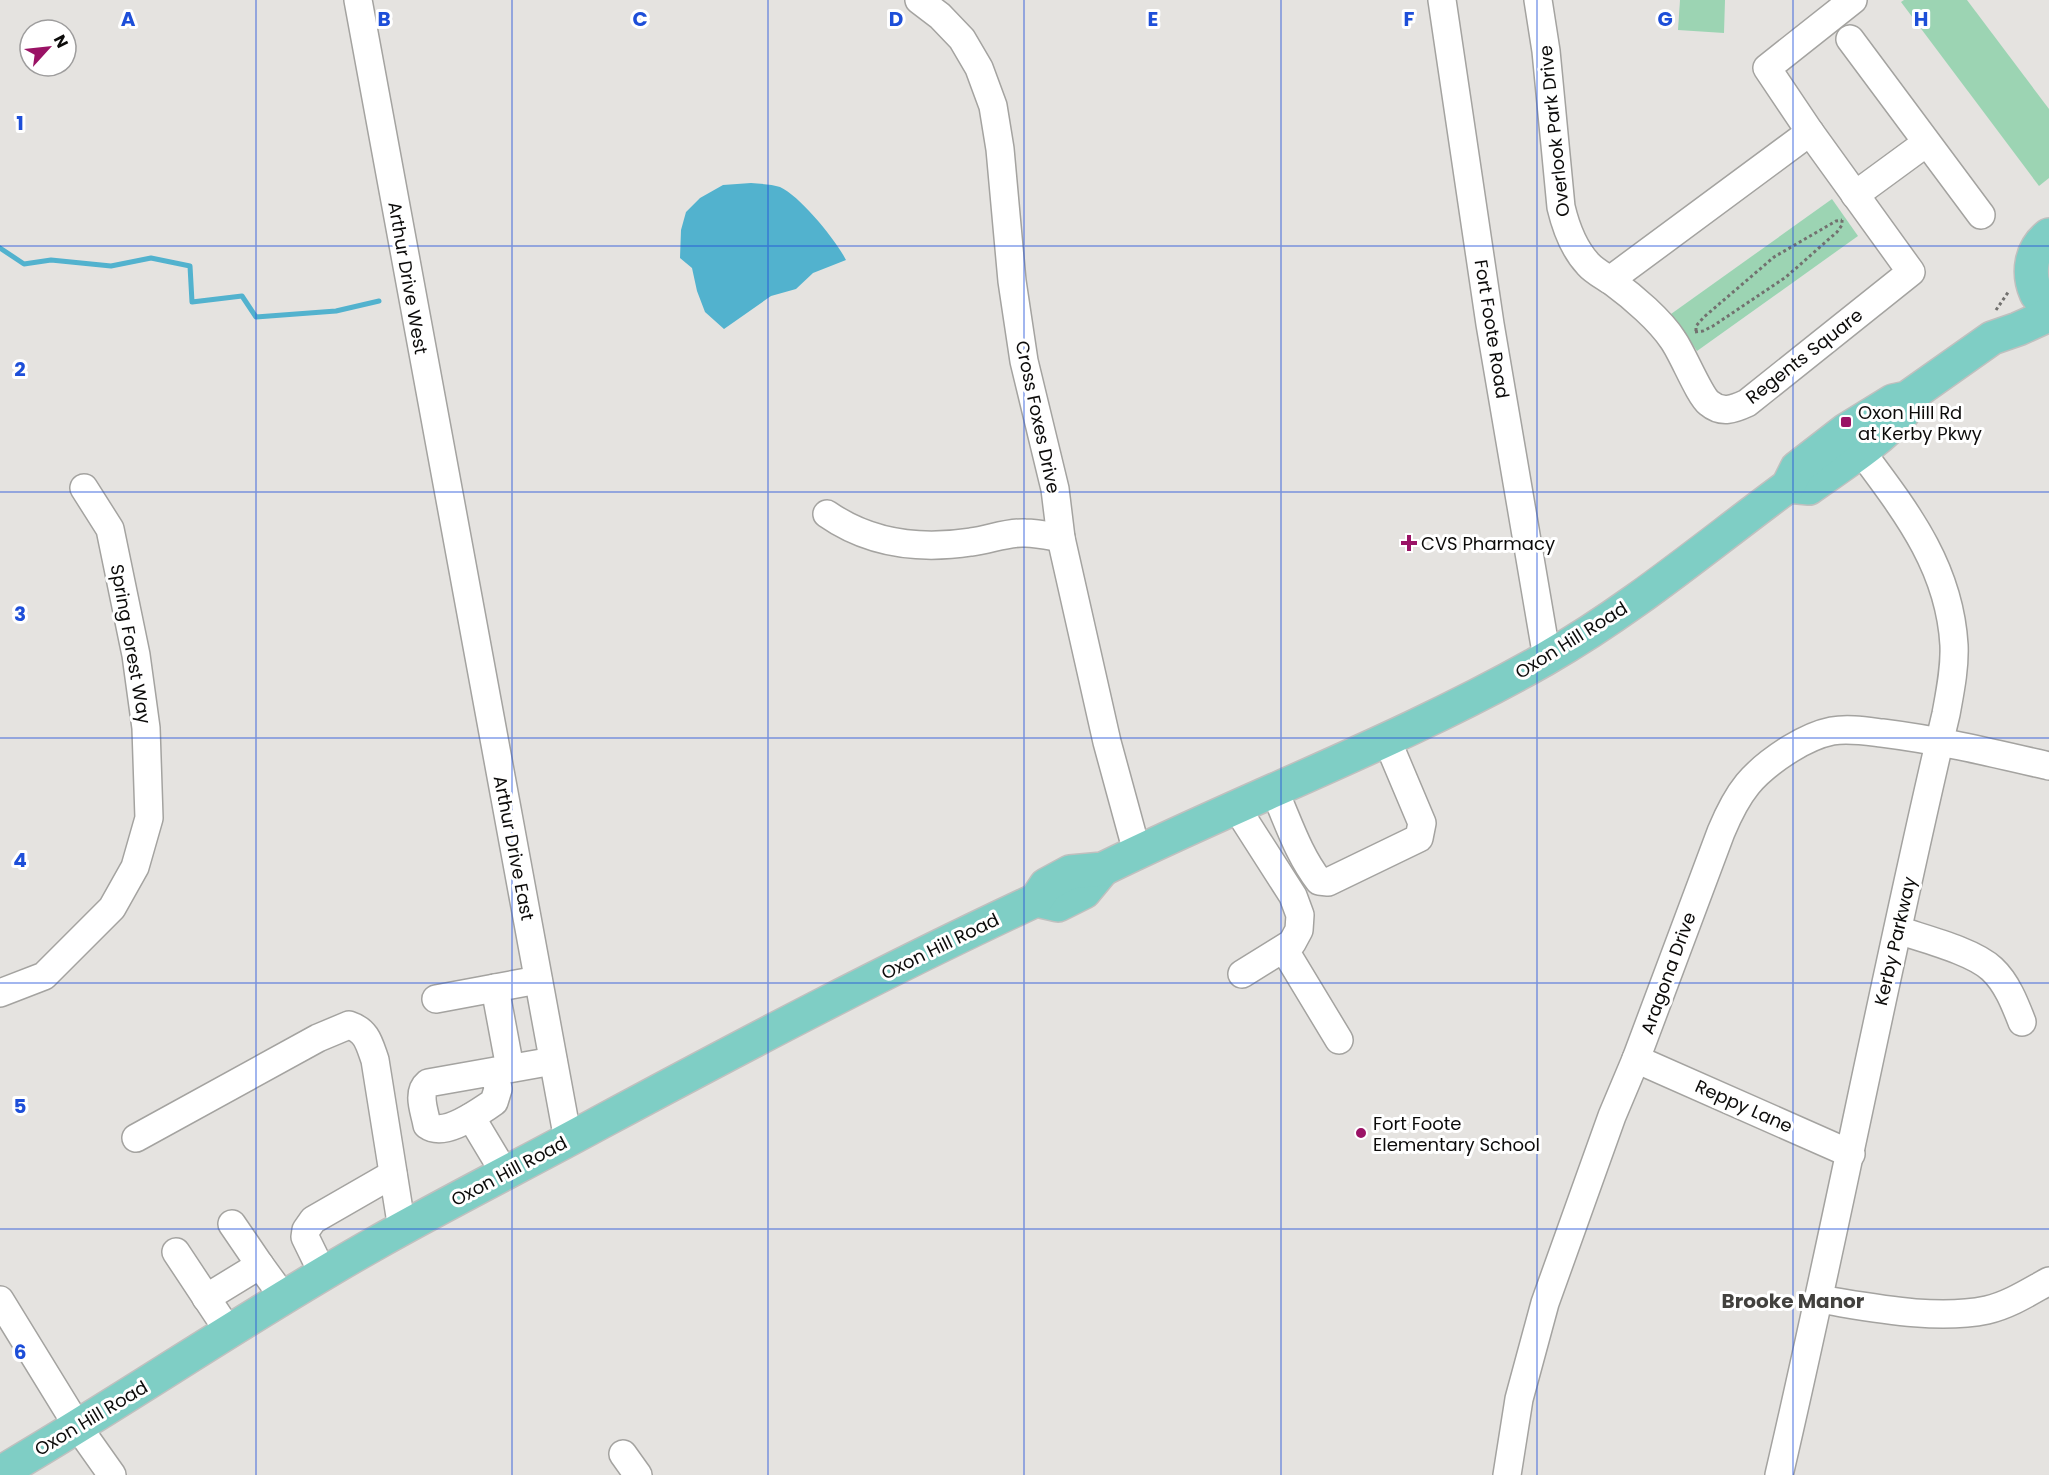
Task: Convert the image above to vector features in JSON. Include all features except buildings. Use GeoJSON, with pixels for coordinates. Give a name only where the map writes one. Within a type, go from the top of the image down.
{"type":"FeatureCollection","features":[{"type":"Feature","properties":{"kind":"main road"},"geometry":{"type":"LineString","coordinates":[[1853,440],[1893,401],[1907,398],[1994,325],[2020,296],[2021,274],[2042,240],[2049,235]]}},
{"type":"Feature","properties":{"kind":"main road"},"geometry":{"type":"LineString","coordinates":[[2021,274],[2049,307]]}},
{"type":"Feature","properties":{"kind":"main road"},"geometry":{"type":"LineString","coordinates":[[1994,325],[2018,329],[2049,315]]}},
{"type":"Feature","properties":{"kind":"main road","name":"Oxon Hill Road"},"geometry":{"type":"LineString","coordinates":[[0,1473],[323,1274],[402,1229],[504,1172],[821,1005],[1036,900],[1046,885],[1070,872],[1103,869],[1423,724],[1547,658],[1623,608],[1788,486],[1809,488],[1853,440]]}},
{"type":"Feature","properties":{"kind":"street","name":"Arthur Drive West"},"geometry":{"type":"LineString","coordinates":[[358,0],[459,555]]}},
{"type":"Feature","properties":{"kind":"street","name":"Cross Foxes Drive"},"geometry":{"type":"LineString","coordinates":[[919,0],[940,16],[962,39],[979,68],[993,106],[1000,149],[1006,228],[1024,361],[1055,489],[1061,537],[1107,742],[1137,852]]}},
{"type":"Feature","properties":{"kind":"street","name":"Fort Foote Road"},"geometry":{"type":"LineString","coordinates":[[1442,0],[1490,324],[1547,658]]}},
{"type":"Feature","properties":{"kind":"street","name":"Overlook Park Drive"},"geometry":{"type":"LineString","coordinates":[[1538,0],[1546,51],[1561,207],[1566,229],[1588,265],[1610,280]]}},
{"type":"Feature","properties":{"kind":"street","name":"Regents Square"},"geometry":{"type":"LineString","coordinates":[[1610,280],[1658,321],[1673,339],[1707,402],[1717,409],[1732,410],[1747,402],[1911,272],[1767,68],[1853,0]]}},
{"type":"Feature","properties":{"kind":"street"},"geometry":{"type":"LineString","coordinates":[[1850,39],[1981,215]]}},
{"type":"Feature","properties":{"kind":"street"},"geometry":{"type":"LineString","coordinates":[[1610,280],[1810,132]]}},
{"type":"Feature","properties":{"kind":"street"},"geometry":{"type":"LineString","coordinates":[[1855,195],[1926,143]]}},
{"type":"Feature","properties":{"kind":"street","name":"Kerby Parkway"},"geometry":{"type":"LineString","coordinates":[[1779,1475],[1940,740],[1950,692],[1954,645],[1942,581],[1931,555],[1853,440]]}},
{"type":"Feature","properties":{"kind":"street","name":"Spring Forest Way"},"geometry":{"type":"LineString","coordinates":[[0,993],[44,976],[112,908],[135,867],[149,818],[146,728],[136,655],[110,529],[84,488]]}},
{"type":"Feature","properties":{"kind":"street"},"geometry":{"type":"LineString","coordinates":[[827,514],[845,527],[863,535],[914,544],[940,546],[1025,533],[1061,537]]}},
{"type":"Feature","properties":{"kind":"street","name":"Arthur Drive East"},"geometry":{"type":"LineString","coordinates":[[459,555],[568,1140]]}},
{"type":"Feature","properties":{"kind":"street","name":"Aragona Drive"},"geometry":{"type":"LineString","coordinates":[[1508,1475],[1519,1399],[1545,1303],[1612,1116],[1636,1059],[1721,832],[1732,805],[1753,777],[1801,742],[1832,731],[1865,731],[1940,740],[2049,765]]}},
{"type":"Feature","properties":{"kind":"street"},"geometry":{"type":"LineString","coordinates":[[1274,790],[1293,832],[1298,850],[1319,881],[1328,882],[1419,838],[1422,823],[1387,740]]}},
{"type":"Feature","properties":{"kind":"street"},"geometry":{"type":"LineString","coordinates":[[1236,807],[1298,906],[1300,915],[1299,930],[1292,943],[1242,974]]}},
{"type":"Feature","properties":{"kind":"street"},"geometry":{"type":"LineString","coordinates":[[1898,930],[1970,955],[1985,963],[1994,971],[2012,999],[2022,1023]]}},
{"type":"Feature","properties":{"kind":"street"},"geometry":{"type":"LineString","coordinates":[[1284,949],[1339,1040]]}},
{"type":"Feature","properties":{"kind":"street"},"geometry":{"type":"LineString","coordinates":[[436,999],[538,980]]}},
{"type":"Feature","properties":{"kind":"street"},"geometry":{"type":"LineString","coordinates":[[495,988],[503,1070],[494,1102],[471,1117],[443,1130],[434,1130],[428,1125],[421,1094],[428,1083],[503,1070],[553,1060]]}},
{"type":"Feature","properties":{"kind":"street"},"geometry":{"type":"LineString","coordinates":[[136,1138],[318,1038],[349,1025],[359,1028],[367,1039],[375,1060],[402,1229]]}},
{"type":"Feature","properties":{"kind":"street","name":"Reppy Lane"},"geometry":{"type":"LineString","coordinates":[[1636,1059],[1851,1154]]}},
{"type":"Feature","properties":{"kind":"street"},"geometry":{"type":"LineString","coordinates":[[471,1117],[504,1172]]}},
{"type":"Feature","properties":{"kind":"street"},"geometry":{"type":"LineString","coordinates":[[323,1274],[305,1237],[306,1230],[313,1220],[393,1174]]}},
{"type":"Feature","properties":{"kind":"street"},"geometry":{"type":"LineString","coordinates":[[232,1224],[284,1298]]}},
{"type":"Feature","properties":{"kind":"street"},"geometry":{"type":"LineString","coordinates":[[176,1252],[229,1332]]}},
{"type":"Feature","properties":{"kind":"street"},"geometry":{"type":"LineString","coordinates":[[206,1298],[260,1265]]}},
{"type":"Feature","properties":{"kind":"street"},"geometry":{"type":"LineString","coordinates":[[1818,1299],[1893,1310],[1933,1313],[1974,1312],[2007,1303],[2049,1281]]}},
{"type":"Feature","properties":{"kind":"street"},"geometry":{"type":"LineString","coordinates":[[0,1300],[78,1427],[112,1475]]}},
{"type":"Feature","properties":{"kind":"path"},"geometry":{"type":"LineString","coordinates":[[1842,220],[1842,225],[1837,232],[1786,277],[1722,320],[1703,331],[1696,330],[1696,326],[1704,317],[1774,257],[1836,221],[1842,220]]}},
{"type":"Feature","properties":{"kind":"path"},"geometry":{"type":"LineString","coordinates":[[1994,325],[2004,299],[2021,274]]}},
{"type":"Feature","properties":{"kind":"green space"},"geometry":{"type":"Polygon","coordinates":[[[1680,0],[1725,0],[1724,33],[1678,30],[1680,0]]]}},
{"type":"Feature","properties":{"kind":"green space"},"geometry":{"type":"Polygon","coordinates":[[[1904,0],[1967,0],[2049,109],[2049,178],[2039,186],[1901,2],[1904,0]]]}},
{"type":"Feature","properties":{"kind":"green space"},"geometry":{"type":"Polygon","coordinates":[[[1832,199],[1858,236],[1697,351],[1671,314],[1832,199]]]}},
{"type":"Feature","properties":{"kind":"water"},"geometry":{"type":"Polygon","coordinates":[[[751,183],[780,187],[797,199],[817,219],[846,260],[813,273],[796,289],[771,296],[724,329],[705,312],[692,268],[680,258],[681,230],[686,212],[700,198],[723,185],[751,183]]]}},
{"type":"Feature","properties":{"kind":"waterway"},"geometry":{"type":"LineString","coordinates":[[0,248],[24,264],[51,260],[111,266],[151,258],[190,266],[192,302],[242,296],[256,317],[336,311],[379,301]]}},
{"type":"Feature","properties":{"kind":"place","name":"Oxon Hill Rd at Kerby Pkwy"},"geometry":{"type":"Point","coordinates":[1846,422]}},
{"type":"Feature","properties":{"kind":"place","name":"CVS Pharmacy"},"geometry":{"type":"Point","coordinates":[1409,543]}},
{"type":"Feature","properties":{"kind":"place","name":"Fort Foote Elementary School"},"geometry":{"type":"Point","coordinates":[1361,1133]}},
{"type":"Feature","properties":{"kind":"district","name":"Brooke Manor"},"geometry":{"type":"Point","coordinates":[1793,1301]}}]}
